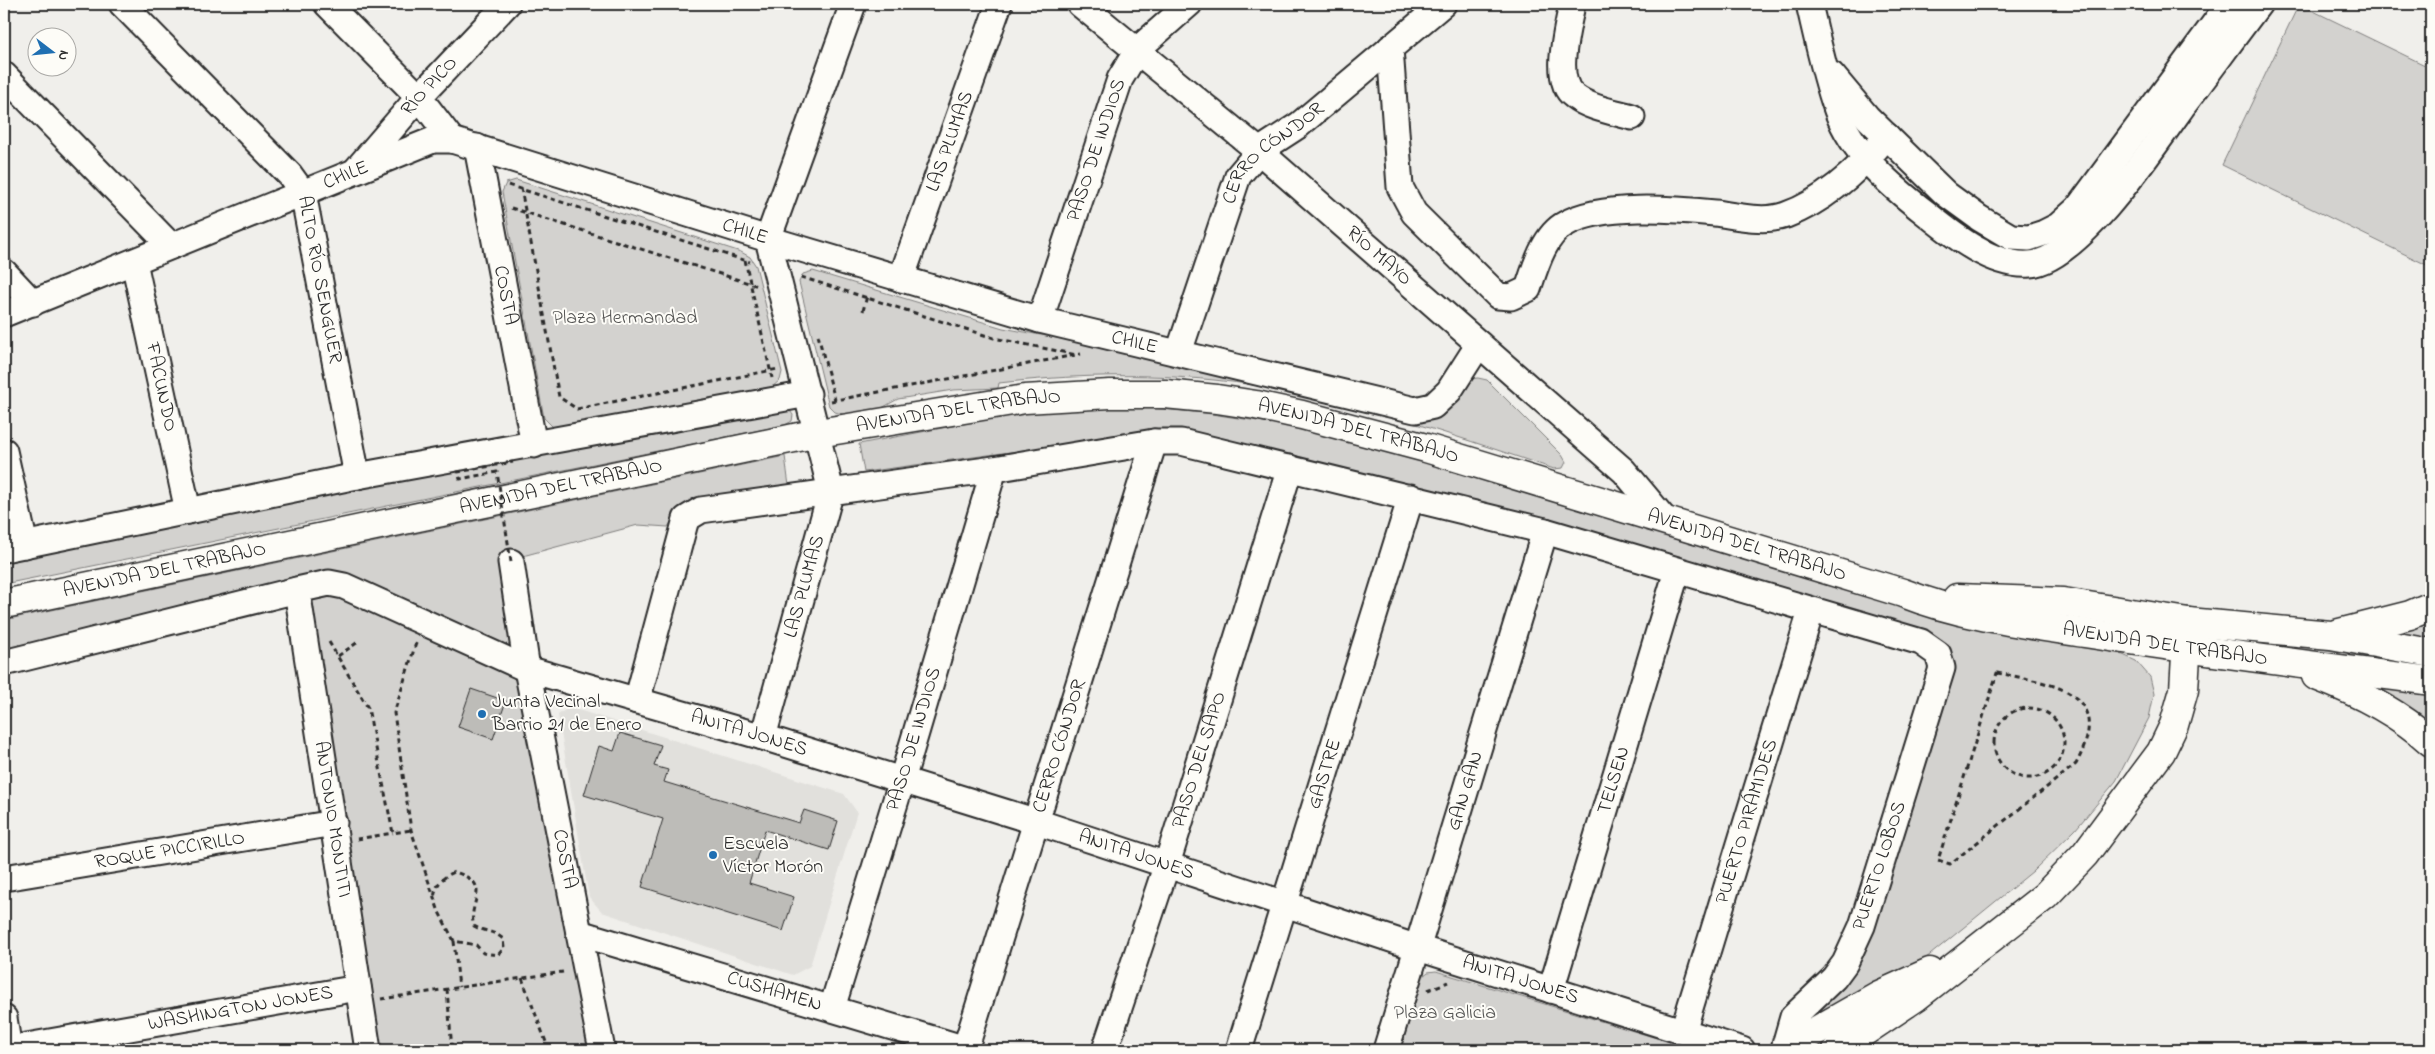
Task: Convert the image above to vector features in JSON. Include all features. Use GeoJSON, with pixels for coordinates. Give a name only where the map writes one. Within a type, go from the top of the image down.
{"type":"FeatureCollection","features":[{"type":"Feature","properties":{"kind":"main road","name":"AVENIDA DEL TRABAJO"},"geometry":{"type":"LineString","coordinates":[[4,604],[818,433],[1024,399],[1110,394],[1166,394],[1217,399],[1274,409],[1426,448],[1903,593],[1937,607],[1986,618],[2185,649],[2431,681]]}},
{"type":"Feature","properties":{"kind":"main road","name":"AVENIDA DEL TRABAJO"},"geometry":{"type":"LineString","coordinates":[[1903,593],[1961,599],[2062,602],[2188,622],[2331,635],[2431,652]]}},
{"type":"Feature","properties":{"kind":"main road"},"geometry":{"type":"LineString","coordinates":[[2331,635],[2410,615],[2431,606]]}},
{"type":"Feature","properties":{"kind":"main road"},"geometry":{"type":"LineString","coordinates":[[1837,1050],[1916,997],[2045,896],[2085,854],[2129,797],[2144,764],[2168,683],[2185,649],[2188,622]]}},
{"type":"Feature","properties":{"kind":"main road"},"geometry":{"type":"LineString","coordinates":[[2268,659],[2348,688],[2393,712],[2431,742]]}},
{"type":"Feature","properties":{"kind":"main road"},"geometry":{"type":"LineString","coordinates":[[1787,1048],[1879,995],[1968,955]]}},
{"type":"Feature","properties":{"kind":"street","name":"ALTO RÍO SENGUER"},"geometry":{"type":"LineString","coordinates":[[122,4],[290,175],[303,193],[357,476]]}},
{"type":"Feature","properties":{"kind":"street"},"geometry":{"type":"LineString","coordinates":[[327,4],[419,97],[452,140]]}},
{"type":"Feature","properties":{"kind":"street","name":"RÍO PICO"},"geometry":{"type":"LineString","coordinates":[[355,172],[419,97],[507,4]]}},
{"type":"Feature","properties":{"kind":"street"},"geometry":{"type":"LineString","coordinates":[[768,239],[853,4]]}},
{"type":"Feature","properties":{"kind":"street","name":"LAS PLUMAS"},"geometry":{"type":"LineString","coordinates":[[902,279],[999,4]]}},
{"type":"Feature","properties":{"kind":"street","name":"RÍO MAYO"},"geometry":{"type":"LineString","coordinates":[[1080,4],[1259,151],[1624,471],[1665,520]]}},
{"type":"Feature","properties":{"kind":"street","name":"PASO DE INDIOS"},"geometry":{"type":"LineString","coordinates":[[1040,320],[1120,79],[1138,50],[1189,4]]}},
{"type":"Feature","properties":{"kind":"street","name":"CERRO CÓNDOR"},"geometry":{"type":"LineString","coordinates":[[1179,352],[1238,176],[1259,151],[1299,125],[1442,4]]}},
{"type":"Feature","properties":{"kind":"street"},"geometry":{"type":"LineString","coordinates":[[1572,4],[1562,63],[1563,80],[1568,91],[1585,102],[1632,117]]}},
{"type":"Feature","properties":{"kind":"street"},"geometry":{"type":"LineString","coordinates":[[1809,4],[1837,111],[1852,138],[1877,172],[1948,231],[1993,257],[2030,264],[2045,260],[2067,246],[2089,226],[2120,191],[2259,4]]}},
{"type":"Feature","properties":{"kind":"street"},"geometry":{"type":"LineString","coordinates":[[1825,64],[1840,86],[1946,194],[1979,218],[2011,237],[2029,238],[2058,226],[2078,208],[2229,4]]}},
{"type":"Feature","properties":{"kind":"street"},"geometry":{"type":"LineString","coordinates":[[1390,48],[1400,187],[1414,213],[1498,296],[1511,297],[1528,289],[1548,240],[1564,224],[1597,213],[1645,209],[1713,213],[1758,219],[1786,216],[1816,200],[1868,159],[1887,136]]}},
{"type":"Feature","properties":{"kind":"street"},"geometry":{"type":"LineString","coordinates":[[4,75],[171,246]]}},
{"type":"Feature","properties":{"kind":"street","name":"CHILE"},"geometry":{"type":"LineString","coordinates":[[4,314],[433,140],[452,140],[515,158],[738,230],[1040,320],[1415,410],[1433,406],[1449,391],[1478,344]]}},
{"type":"Feature","properties":{"kind":"street","name":"COSTA"},"geometry":{"type":"LineString","coordinates":[[477,147],[534,445]]}},
{"type":"Feature","properties":{"kind":"street","name":"LAS PLUMAS"},"geometry":{"type":"LineString","coordinates":[[762,738],[831,491],[768,239]]}},
{"type":"Feature","properties":{"kind":"street","name":"FACUNDO"},"geometry":{"type":"LineString","coordinates":[[134,262],[188,511]]}},
{"type":"Feature","properties":{"kind":"street"},"geometry":{"type":"LineString","coordinates":[[4,272],[34,303]]}},
{"type":"Feature","properties":{"kind":"street"},"geometry":{"type":"LineString","coordinates":[[4,451],[14,547],[357,476],[808,394]]}},
{"type":"Feature","properties":{"kind":"street"},"geometry":{"type":"LineString","coordinates":[[638,701],[686,519],[701,510],[994,469],[1154,442],[1181,442],[1545,531],[1811,612]]}},
{"type":"Feature","properties":{"kind":"street","name":"CERRO CÓNDOR"},"geometry":{"type":"LineString","coordinates":[[966,1050],[1154,442]]}},
{"type":"Feature","properties":{"kind":"street","name":"PASO DEL SAPO"},"geometry":{"type":"LineString","coordinates":[[1106,1050],[1167,864],[1290,468]]}},
{"type":"Feature","properties":{"kind":"street","name":"PASO DE INDIOS"},"geometry":{"type":"LineString","coordinates":[[832,1008],[994,469]]}},
{"type":"Feature","properties":{"kind":"street","name":"GASTRE"},"geometry":{"type":"LineString","coordinates":[[1239,1050],[1411,497]]}},
{"type":"Feature","properties":{"kind":"street","name":"GAN GAN"},"geometry":{"type":"LineString","coordinates":[[1386,1050],[1545,531]]}},
{"type":"Feature","properties":{"kind":"street","name":"COSTA"},"geometry":{"type":"LineString","coordinates":[[510,562],[527,669],[602,1050]]}},
{"type":"Feature","properties":{"kind":"street","name":"TELSEN"},"geometry":{"type":"LineString","coordinates":[[1551,990],[1677,571]]}},
{"type":"Feature","properties":{"kind":"street"},"geometry":{"type":"LineString","coordinates":[[4,663],[329,583],[344,586],[527,669]]}},
{"type":"Feature","properties":{"kind":"street","name":"ANTONIO MONTITI"},"geometry":{"type":"LineString","coordinates":[[297,590],[335,832],[366,994],[368,1050]]}},
{"type":"Feature","properties":{"kind":"street","name":"PUERTO LOBOS"},"geometry":{"type":"LineString","coordinates":[[1787,1048],[1793,1017],[1834,978],[1845,963],[1862,926],[1942,668],[1938,654],[1921,642],[1811,612]]}},
{"type":"Feature","properties":{"kind":"street","name":"PUERTO PIRÁMIDES"},"geometry":{"type":"LineString","coordinates":[[1683,1032],[1811,612]]}},
{"type":"Feature","properties":{"kind":"street","name":"ANITA JONES"},"geometry":{"type":"LineString","coordinates":[[527,669],[1037,822],[1418,948],[1742,1050]]}},
{"type":"Feature","properties":{"kind":"street","name":"ROQUE PICCIRILLO"},"geometry":{"type":"LineString","coordinates":[[4,878],[335,832]]}},
{"type":"Feature","properties":{"kind":"street","name":"CUSHAMEN"},"geometry":{"type":"LineString","coordinates":[[579,933],[966,1050]]}},
{"type":"Feature","properties":{"kind":"street","name":"WASHINGTON JONES"},"geometry":{"type":"LineString","coordinates":[[7,1050],[366,994]]}},
{"type":"Feature","properties":{"kind":"street"},"geometry":{"type":"LineString","coordinates":[[4,1018],[7,1050]]}},
{"type":"Feature","properties":{"kind":"path"},"geometry":{"type":"LineString","coordinates":[[515,158],[559,397],[577,408],[800,364]]}},
{"type":"Feature","properties":{"kind":"path"},"geometry":{"type":"LineString","coordinates":[[487,201],[782,294]]}},
{"type":"Feature","properties":{"kind":"path"},"geometry":{"type":"LineString","coordinates":[[738,230],[777,400]]}},
{"type":"Feature","properties":{"kind":"path"},"geometry":{"type":"LineString","coordinates":[[510,562],[497,472],[460,479],[458,472],[513,462]]}},
{"type":"Feature","properties":{"kind":"path"},"geometry":{"type":"LineString","coordinates":[[423,621],[394,714],[411,830],[434,900],[454,941],[459,988]]}},
{"type":"Feature","properties":{"kind":"path"},"geometry":{"type":"LineString","coordinates":[[327,639],[368,708],[393,833]]}},
{"type":"Feature","properties":{"kind":"path"},"geometry":{"type":"LineString","coordinates":[[338,656],[358,642]]}},
{"type":"Feature","properties":{"kind":"path"},"geometry":{"type":"LineString","coordinates":[[1998,673],[2050,683],[2066,689],[2078,700],[2085,713],[2088,730],[2086,746],[2076,764],[2056,780],[1950,864],[1938,860],[1998,673]]}},
{"type":"Feature","properties":{"kind":"path"},"geometry":{"type":"LineString","coordinates":[[2037,708],[2057,720],[2063,730],[2064,752],[2059,763],[2051,772],[2040,777],[2028,779],[2016,776],[2006,770],[1999,761],[1995,750],[1998,727],[2005,717],[2015,710],[2037,708]]}},
{"type":"Feature","properties":{"kind":"path"},"geometry":{"type":"LineString","coordinates":[[2051,772],[2056,780]]}},
{"type":"Feature","properties":{"kind":"path"},"geometry":{"type":"LineString","coordinates":[[335,832],[393,833],[411,830]]}},
{"type":"Feature","properties":{"kind":"path"},"geometry":{"type":"LineString","coordinates":[[434,900],[437,885],[444,877],[454,872],[465,875],[474,882],[478,892],[478,900],[471,918],[474,926],[482,931],[496,932],[503,939],[504,948],[498,955],[491,955],[483,953],[476,945],[454,941]]}},
{"type":"Feature","properties":{"kind":"path"},"geometry":{"type":"LineString","coordinates":[[366,994],[459,988],[586,967]]}},
{"type":"Feature","properties":{"kind":"path"},"geometry":{"type":"LineString","coordinates":[[522,978],[549,1050]]}},
{"type":"Feature","properties":{"kind":"path"},"geometry":{"type":"LineString","coordinates":[[1424,992],[1446,982],[1455,984]]}},
{"type":"Feature","properties":{"kind":"path"},"geometry":{"type":"LineString","coordinates":[[447,989],[452,1050]]}},
{"type":"Feature","properties":{"kind":"shaded area","name":"Escuela Víctor Morón"},"geometry":{"type":"Polygon","coordinates":[[[569,707],[844,794],[857,812],[810,966],[793,975],[602,912],[589,897],[558,715],[569,707]]]}},
{"type":"Feature","properties":{"kind":"green space"},"geometry":{"type":"Polygon","coordinates":[[[2299,4],[2431,68],[2431,267],[2222,165],[2299,4]]]}},
{"type":"Feature","properties":{"kind":"green space","name":"Plaza Hermandad"},"geometry":{"type":"Polygon","coordinates":[[[516,180],[741,252],[750,257],[756,266],[782,372],[780,380],[770,389],[565,431],[553,427],[544,418],[502,192],[506,183],[516,180]]]}},
{"type":"Feature","properties":{"kind":"green space"},"geometry":{"type":"Polygon","coordinates":[[[813,271],[1003,328],[1138,353],[1413,415],[1469,379],[1487,380],[1562,455],[1566,462],[1563,468],[1554,469],[1386,415],[1300,393],[1214,380],[1160,376],[1052,378],[999,383],[998,388],[953,390],[898,399],[880,409],[846,415],[835,412],[829,406],[799,282],[803,274],[813,271]]]}},
{"type":"Feature","properties":{"kind":"green space"},"geometry":{"type":"Polygon","coordinates":[[[1126,406],[1205,413],[1284,425],[1360,442],[2110,649],[2136,661],[2150,677],[2154,694],[2149,718],[2116,781],[2075,830],[2033,871],[1925,959],[1813,1023],[1807,1019],[1850,977],[1948,661],[1542,518],[1178,429],[864,472],[859,444],[1015,414],[1126,406]]]}},
{"type":"Feature","properties":{"kind":"green space"},"geometry":{"type":"Polygon","coordinates":[[[788,408],[793,415],[792,421],[785,425],[4,584],[4,559],[356,487],[788,408]]]}},
{"type":"Feature","properties":{"kind":"green space"},"geometry":{"type":"Polygon","coordinates":[[[785,456],[789,486],[677,512],[668,527],[638,525],[504,561],[515,652],[370,588],[4,655],[4,620],[785,456]]]}},
{"type":"Feature","properties":{"kind":"green space"},"geometry":{"type":"Polygon","coordinates":[[[329,590],[511,675],[518,684],[594,1050],[378,1050],[309,598],[329,590]]]}},
{"type":"Feature","properties":{"kind":"green space"},"geometry":{"type":"Polygon","coordinates":[[[2431,615],[2431,641],[2384,631],[2431,615]]]}},
{"type":"Feature","properties":{"kind":"green space"},"geometry":{"type":"Polygon","coordinates":[[[2226,636],[2431,664],[2431,669],[2225,642],[2223,638],[2226,636]]]}},
{"type":"Feature","properties":{"kind":"green space"},"geometry":{"type":"Polygon","coordinates":[[[2374,685],[2431,691],[2431,731],[2376,694],[2374,685]]]}},
{"type":"Feature","properties":{"kind":"green space","name":"Plaza Galicia"},"geometry":{"type":"Polygon","coordinates":[[[1436,971],[1696,1050],[1396,1050],[1418,980],[1428,972],[1436,971]]]}},
{"type":"Feature","properties":{"kind":"building","name":"Junta Vecinal Barrio 21 de Enero"},"geometry":{"type":"Polygon","coordinates":[[[471,689],[506,701],[493,739],[458,727],[471,689]]]}},
{"type":"Feature","properties":{"kind":"building"},"geometry":{"type":"Polygon","coordinates":[[[620,733],[661,745],[654,766],[668,770],[664,782],[799,823],[804,810],[838,821],[829,850],[765,830],[749,883],[794,897],[783,931],[642,887],[663,819],[584,795],[599,746],[614,751],[620,733]]]}},
{"type":"Feature","properties":{"kind":"place","name":"Junta Vecinal Barrio 21 de Enero"},"geometry":{"type":"Point","coordinates":[482,714]}},
{"type":"Feature","properties":{"kind":"place","name":"Escuela Víctor Morón"},"geometry":{"type":"Point","coordinates":[713,855]}}]}
